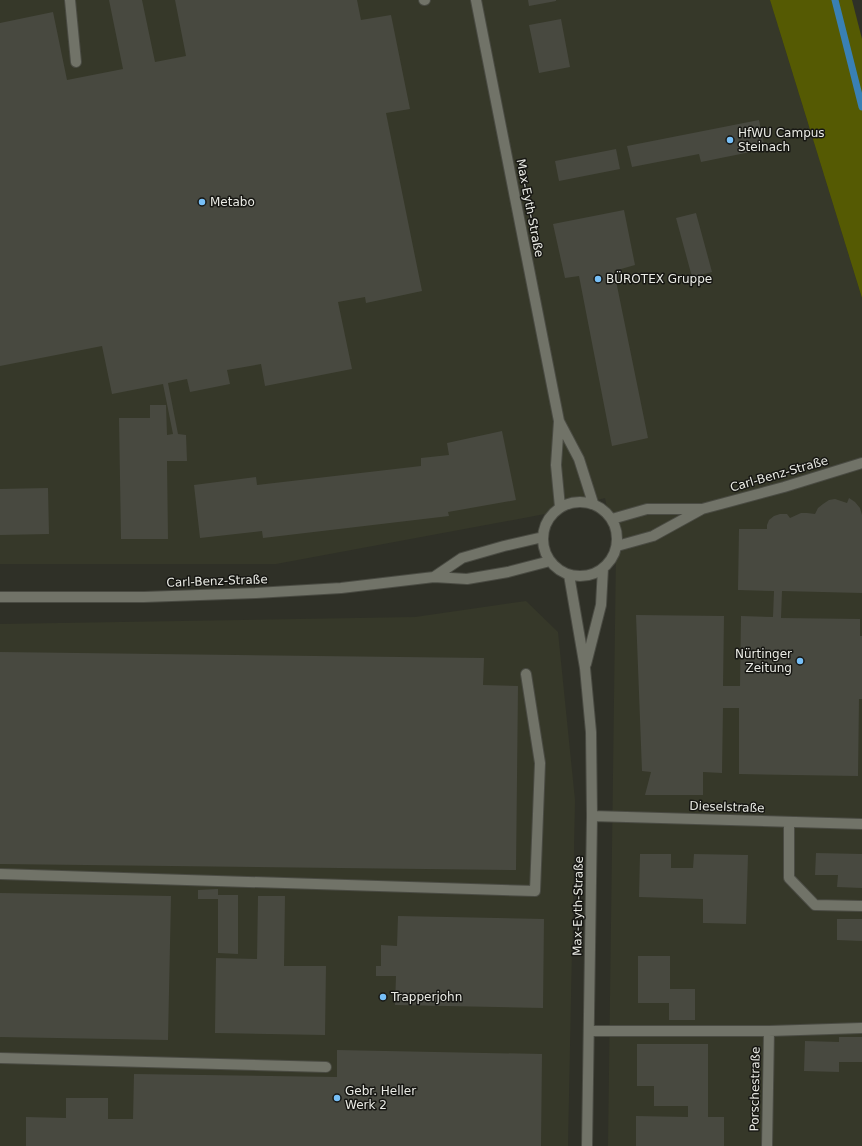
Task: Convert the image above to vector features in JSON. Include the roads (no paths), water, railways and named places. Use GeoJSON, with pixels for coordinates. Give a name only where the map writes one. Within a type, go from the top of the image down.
{"type":"FeatureCollection","features":[{"type":"Feature","properties":{"kind":"street"},"geometry":{"type":"LineString","coordinates":[[70,0],[76,62]]}},
{"type":"Feature","properties":{"kind":"street","name":"Max-Eyth-Straße"},"geometry":{"type":"LineString","coordinates":[[476,0],[559,421],[556,465],[560,507]]}},
{"type":"Feature","properties":{"kind":"street","name":"Max-Eyth-Straße"},"geometry":{"type":"LineString","coordinates":[[559,421],[580,459],[594,503]]}},
{"type":"Feature","properties":{"kind":"street","name":"Carl-Benz-Straße"},"geometry":{"type":"LineString","coordinates":[[617,546],[653,536],[702,509],[862,464]]}},
{"type":"Feature","properties":{"kind":"street"},"geometry":{"type":"LineString","coordinates":[[576,501],[594,503],[604,509],[612,519],[617,532],[617,546],[612,559],[603,568],[587,575],[569,575],[558,569],[550,561],[544,549],[543,537],[548,520],[560,507],[576,501]]}},
{"type":"Feature","properties":{"kind":"street","name":"Carl-Benz-Straße"},"geometry":{"type":"LineString","coordinates":[[612,519],[647,509],[702,509]]}},
{"type":"Feature","properties":{"kind":"street","name":"Carl-Benz-Straße"},"geometry":{"type":"LineString","coordinates":[[434,577],[462,558],[543,537]]}},
{"type":"Feature","properties":{"kind":"street","name":"Carl-Benz-Straße"},"geometry":{"type":"LineString","coordinates":[[0,597],[144,597],[341,588],[434,577],[468,579],[508,572],[550,561]]}},
{"type":"Feature","properties":{"kind":"street","name":"Max-Eyth-Straße"},"geometry":{"type":"LineString","coordinates":[[585,668],[601,605],[603,568]]}},
{"type":"Feature","properties":{"kind":"street","name":"Max-Eyth-Straße"},"geometry":{"type":"LineString","coordinates":[[569,575],[585,668],[591,732],[592,816],[587,1146]]}},
{"type":"Feature","properties":{"kind":"street"},"geometry":{"type":"LineString","coordinates":[[0,874],[535,891],[540,763],[526,674]]}},
{"type":"Feature","properties":{"kind":"street","name":"Dieselstraße"},"geometry":{"type":"LineString","coordinates":[[592,816],[862,824]]}},
{"type":"Feature","properties":{"kind":"street"},"geometry":{"type":"LineString","coordinates":[[789,822],[789,878],[815,905],[862,906]]}},
{"type":"Feature","properties":{"kind":"street"},"geometry":{"type":"LineString","coordinates":[[589,1031],[768,1031],[862,1028]]}},
{"type":"Feature","properties":{"kind":"street","name":"Porschestraße"},"geometry":{"type":"LineString","coordinates":[[767,1146],[768,1031]]}},
{"type":"Feature","properties":{"kind":"street"},"geometry":{"type":"LineString","coordinates":[[0,1058],[326,1066]]}},
{"type":"Feature","properties":{"kind":"waterway"},"geometry":{"type":"LineString","coordinates":[[835,0],[862,107]]}},
{"type":"Feature","properties":{"kind":"place","name":"HfWU Campus Steinach"},"geometry":{"type":"Point","coordinates":[730,140]}},
{"type":"Feature","properties":{"kind":"place","name":"Metabo"},"geometry":{"type":"Point","coordinates":[202,202]}},
{"type":"Feature","properties":{"kind":"place","name":"BÜROTEX Gruppe"},"geometry":{"type":"Point","coordinates":[598,279]}},
{"type":"Feature","properties":{"kind":"place","name":"Nürtinger Zeitung"},"geometry":{"type":"Point","coordinates":[800,661]}},
{"type":"Feature","properties":{"kind":"place","name":"Trapperjohn"},"geometry":{"type":"Point","coordinates":[383,997]}},
{"type":"Feature","properties":{"kind":"place","name":"Gebr. Heller Werk 2"},"geometry":{"type":"Point","coordinates":[337,1098]}}]}
